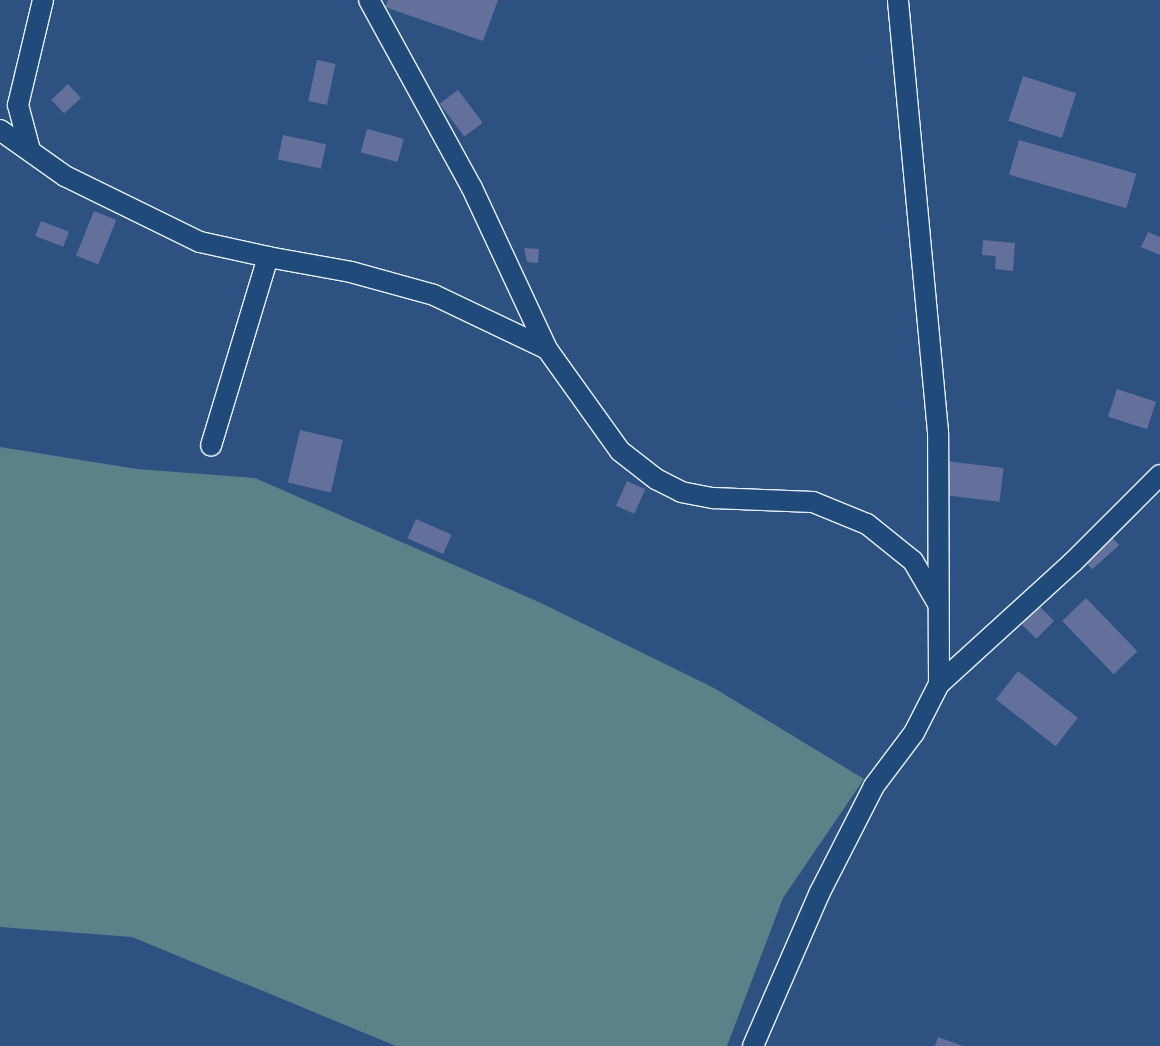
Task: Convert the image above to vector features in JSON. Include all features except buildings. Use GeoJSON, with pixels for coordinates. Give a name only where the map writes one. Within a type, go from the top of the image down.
{"type":"FeatureCollection","features":[{"type":"Feature","properties":{"kind":"street"},"geometry":{"type":"LineString","coordinates":[[30,150],[18,105],[43,0]]}},
{"type":"Feature","properties":{"kind":"street"},"geometry":{"type":"LineString","coordinates":[[369,0],[472,188],[547,350],[620,451],[656,479],[681,492],[712,498],[813,502],[867,524],[913,561],[937,602]]}},
{"type":"Feature","properties":{"kind":"street"},"geometry":{"type":"LineString","coordinates":[[898,0],[938,432],[937,602],[939,684]]}},
{"type":"Feature","properties":{"kind":"street"},"geometry":{"type":"LineString","coordinates":[[0,130],[65,176],[200,242],[351,272],[434,295],[547,350]]}},
{"type":"Feature","properties":{"kind":"street"},"geometry":{"type":"LineString","coordinates":[[211,446],[268,257]]}},
{"type":"Feature","properties":{"kind":"street"},"geometry":{"type":"LineString","coordinates":[[753,1046],[819,894],[870,794],[914,733],[939,684],[1073,562],[1160,475]]}},
{"type":"Feature","properties":{"kind":"green space"},"geometry":{"type":"Polygon","coordinates":[[[0,447],[137,469],[255,478],[541,603],[714,688],[864,779],[783,898],[727,1046],[396,1046],[132,937],[0,927],[0,447]]]}}]}
